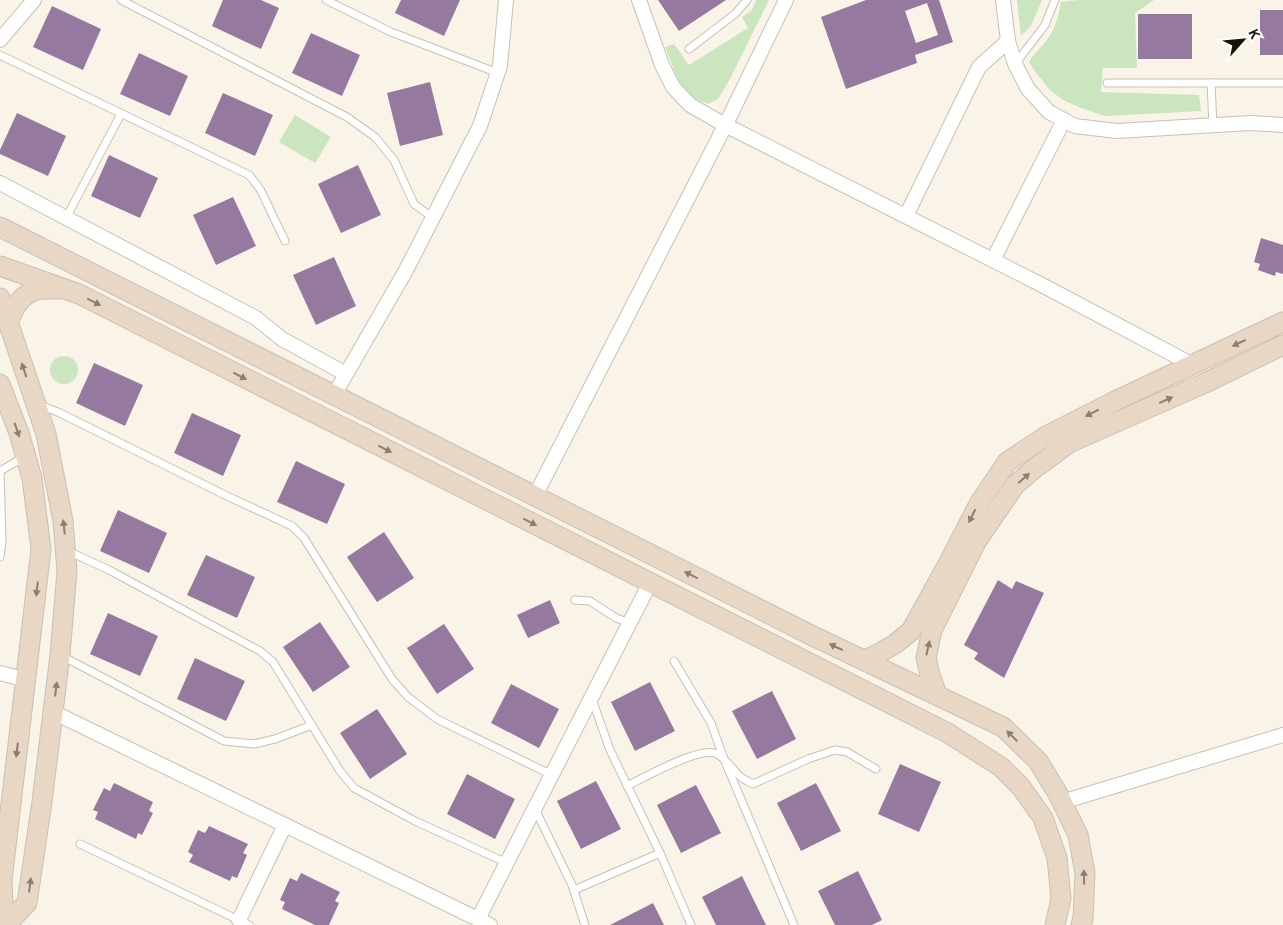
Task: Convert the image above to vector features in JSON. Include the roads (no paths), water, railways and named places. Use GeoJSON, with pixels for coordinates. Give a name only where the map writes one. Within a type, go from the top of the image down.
{"type":"FeatureCollection","features":[{"type":"Feature","properties":{"kind":"street"},"geometry":{"type":"LineString","coordinates":[[0,40],[34,0]]}},
{"type":"Feature","properties":{"kind":"street"},"geometry":{"type":"LineString","coordinates":[[334,395],[405,272],[480,126],[500,66],[506,0]]}},
{"type":"Feature","properties":{"kind":"street"},"geometry":{"type":"LineString","coordinates":[[639,0],[662,65],[673,87],[690,105],[725,125],[993,260],[1193,365]]}},
{"type":"Feature","properties":{"kind":"street"},"geometry":{"type":"LineString","coordinates":[[536,496],[725,125],[786,0]]}},
{"type":"Feature","properties":{"kind":"street"},"geometry":{"type":"LineString","coordinates":[[1003,0],[1008,41],[1015,64],[1028,89],[1049,112],[1075,126],[1116,131],[1250,124],[1283,125]]}},
{"type":"Feature","properties":{"kind":"street"},"geometry":{"type":"LineString","coordinates":[[906,216],[979,67],[1008,41]]}},
{"type":"Feature","properties":{"kind":"street"},"geometry":{"type":"LineString","coordinates":[[993,260],[1064,120]]}},
{"type":"Feature","properties":{"kind":"street"},"geometry":{"type":"LineString","coordinates":[[0,183],[256,318],[282,339],[346,374]]}},
{"type":"Feature","properties":{"kind":"street"},"geometry":{"type":"LineString","coordinates":[[0,227],[813,636],[1003,727],[1038,761],[1062,802],[1078,835],[1085,873],[1081,925]]}},
{"type":"Feature","properties":{"kind":"street"},"geometry":{"type":"LineString","coordinates":[[0,266],[79,294],[948,734],[1001,767],[1021,787],[1043,818],[1057,858],[1061,899],[1055,925]]}},
{"type":"Feature","properties":{"kind":"street"},"geometry":{"type":"LineString","coordinates":[[8,323],[14,309],[24,296],[34,290],[61,288]]}},
{"type":"Feature","properties":{"kind":"street"},"geometry":{"type":"LineString","coordinates":[[0,298],[46,434],[63,521],[67,571],[60,655],[42,802],[27,903],[5,925]]}},
{"type":"Feature","properties":{"kind":"street"},"geometry":{"type":"LineString","coordinates":[[863,660],[895,644],[911,631],[980,502],[1007,462],[1046,436],[1115,401],[1283,322]]}},
{"type":"Feature","properties":{"kind":"street"},"geometry":{"type":"LineString","coordinates":[[937,695],[926,658],[932,630],[976,542],[1015,485],[1070,443],[1205,383],[1283,345]]}},
{"type":"Feature","properties":{"kind":"street"},"geometry":{"type":"LineString","coordinates":[[0,384],[32,478],[41,549],[2,880],[5,925]]}},
{"type":"Feature","properties":{"kind":"street"},"geometry":{"type":"LineString","coordinates":[[53,712],[484,922],[507,863],[650,583]]}},
{"type":"Feature","properties":{"kind":"street"},"geometry":{"type":"LineString","coordinates":[[0,674],[26,680]]}},
{"type":"Feature","properties":{"kind":"street"},"geometry":{"type":"LineString","coordinates":[[1062,802],[1283,735]]}},
{"type":"Feature","properties":{"kind":"street"},"geometry":{"type":"LineString","coordinates":[[244,923],[285,825]]}},
{"type":"Feature","properties":{"kind":"lane"},"geometry":{"type":"LineString","coordinates":[[121,0],[348,118],[375,137],[394,160],[414,204],[433,218]]}},
{"type":"Feature","properties":{"kind":"lane"},"geometry":{"type":"LineString","coordinates":[[326,0],[391,32],[498,73]]}},
{"type":"Feature","properties":{"kind":"lane"},"geometry":{"type":"LineString","coordinates":[[689,49],[735,14],[746,0]]}},
{"type":"Feature","properties":{"kind":"lane"},"geometry":{"type":"LineString","coordinates":[[1015,64],[1045,25],[1054,0]]}},
{"type":"Feature","properties":{"kind":"lane"},"geometry":{"type":"LineString","coordinates":[[0,55],[249,175],[260,189],[285,241]]}},
{"type":"Feature","properties":{"kind":"lane"},"geometry":{"type":"LineString","coordinates":[[1211,83],[1213,126]]}},
{"type":"Feature","properties":{"kind":"lane"},"geometry":{"type":"LineString","coordinates":[[1107,84],[1283,83]]}},
{"type":"Feature","properties":{"kind":"lane"},"geometry":{"type":"LineString","coordinates":[[66,218],[122,114]]}},
{"type":"Feature","properties":{"kind":"lane"},"geometry":{"type":"LineString","coordinates":[[35,404],[60,413],[228,497],[292,526],[304,538],[392,679],[408,697],[437,719],[552,775]]}},
{"type":"Feature","properties":{"kind":"lane"},"geometry":{"type":"LineString","coordinates":[[0,557],[2,540],[0,471],[25,456]]}},
{"type":"Feature","properties":{"kind":"lane"},"geometry":{"type":"LineString","coordinates":[[65,550],[109,570],[260,651],[273,662],[340,771],[354,788],[415,821],[507,863]]}},
{"type":"Feature","properties":{"kind":"lane"},"geometry":{"type":"LineString","coordinates":[[575,600],[590,601],[616,618],[630,623]]}},
{"type":"Feature","properties":{"kind":"lane"},"geometry":{"type":"LineString","coordinates":[[60,655],[224,741],[254,744],[276,739],[312,725]]}},
{"type":"Feature","properties":{"kind":"lane"},"geometry":{"type":"LineString","coordinates":[[674,661],[712,723],[724,759],[794,925]]}},
{"type":"Feature","properties":{"kind":"lane"},"geometry":{"type":"LineString","coordinates":[[592,698],[610,750],[660,853],[692,925]]}},
{"type":"Feature","properties":{"kind":"lane"},"geometry":{"type":"LineString","coordinates":[[627,786],[683,759],[705,752],[716,752],[729,762],[742,778],[753,784],[808,759],[835,750],[847,752],[876,769]]}},
{"type":"Feature","properties":{"kind":"lane"},"geometry":{"type":"LineString","coordinates":[[535,808],[574,890],[585,925]]}},
{"type":"Feature","properties":{"kind":"lane"},"geometry":{"type":"LineString","coordinates":[[80,844],[244,923]]}},
{"type":"Feature","properties":{"kind":"lane"},"geometry":{"type":"LineString","coordinates":[[574,890],[660,853]]}}]}
